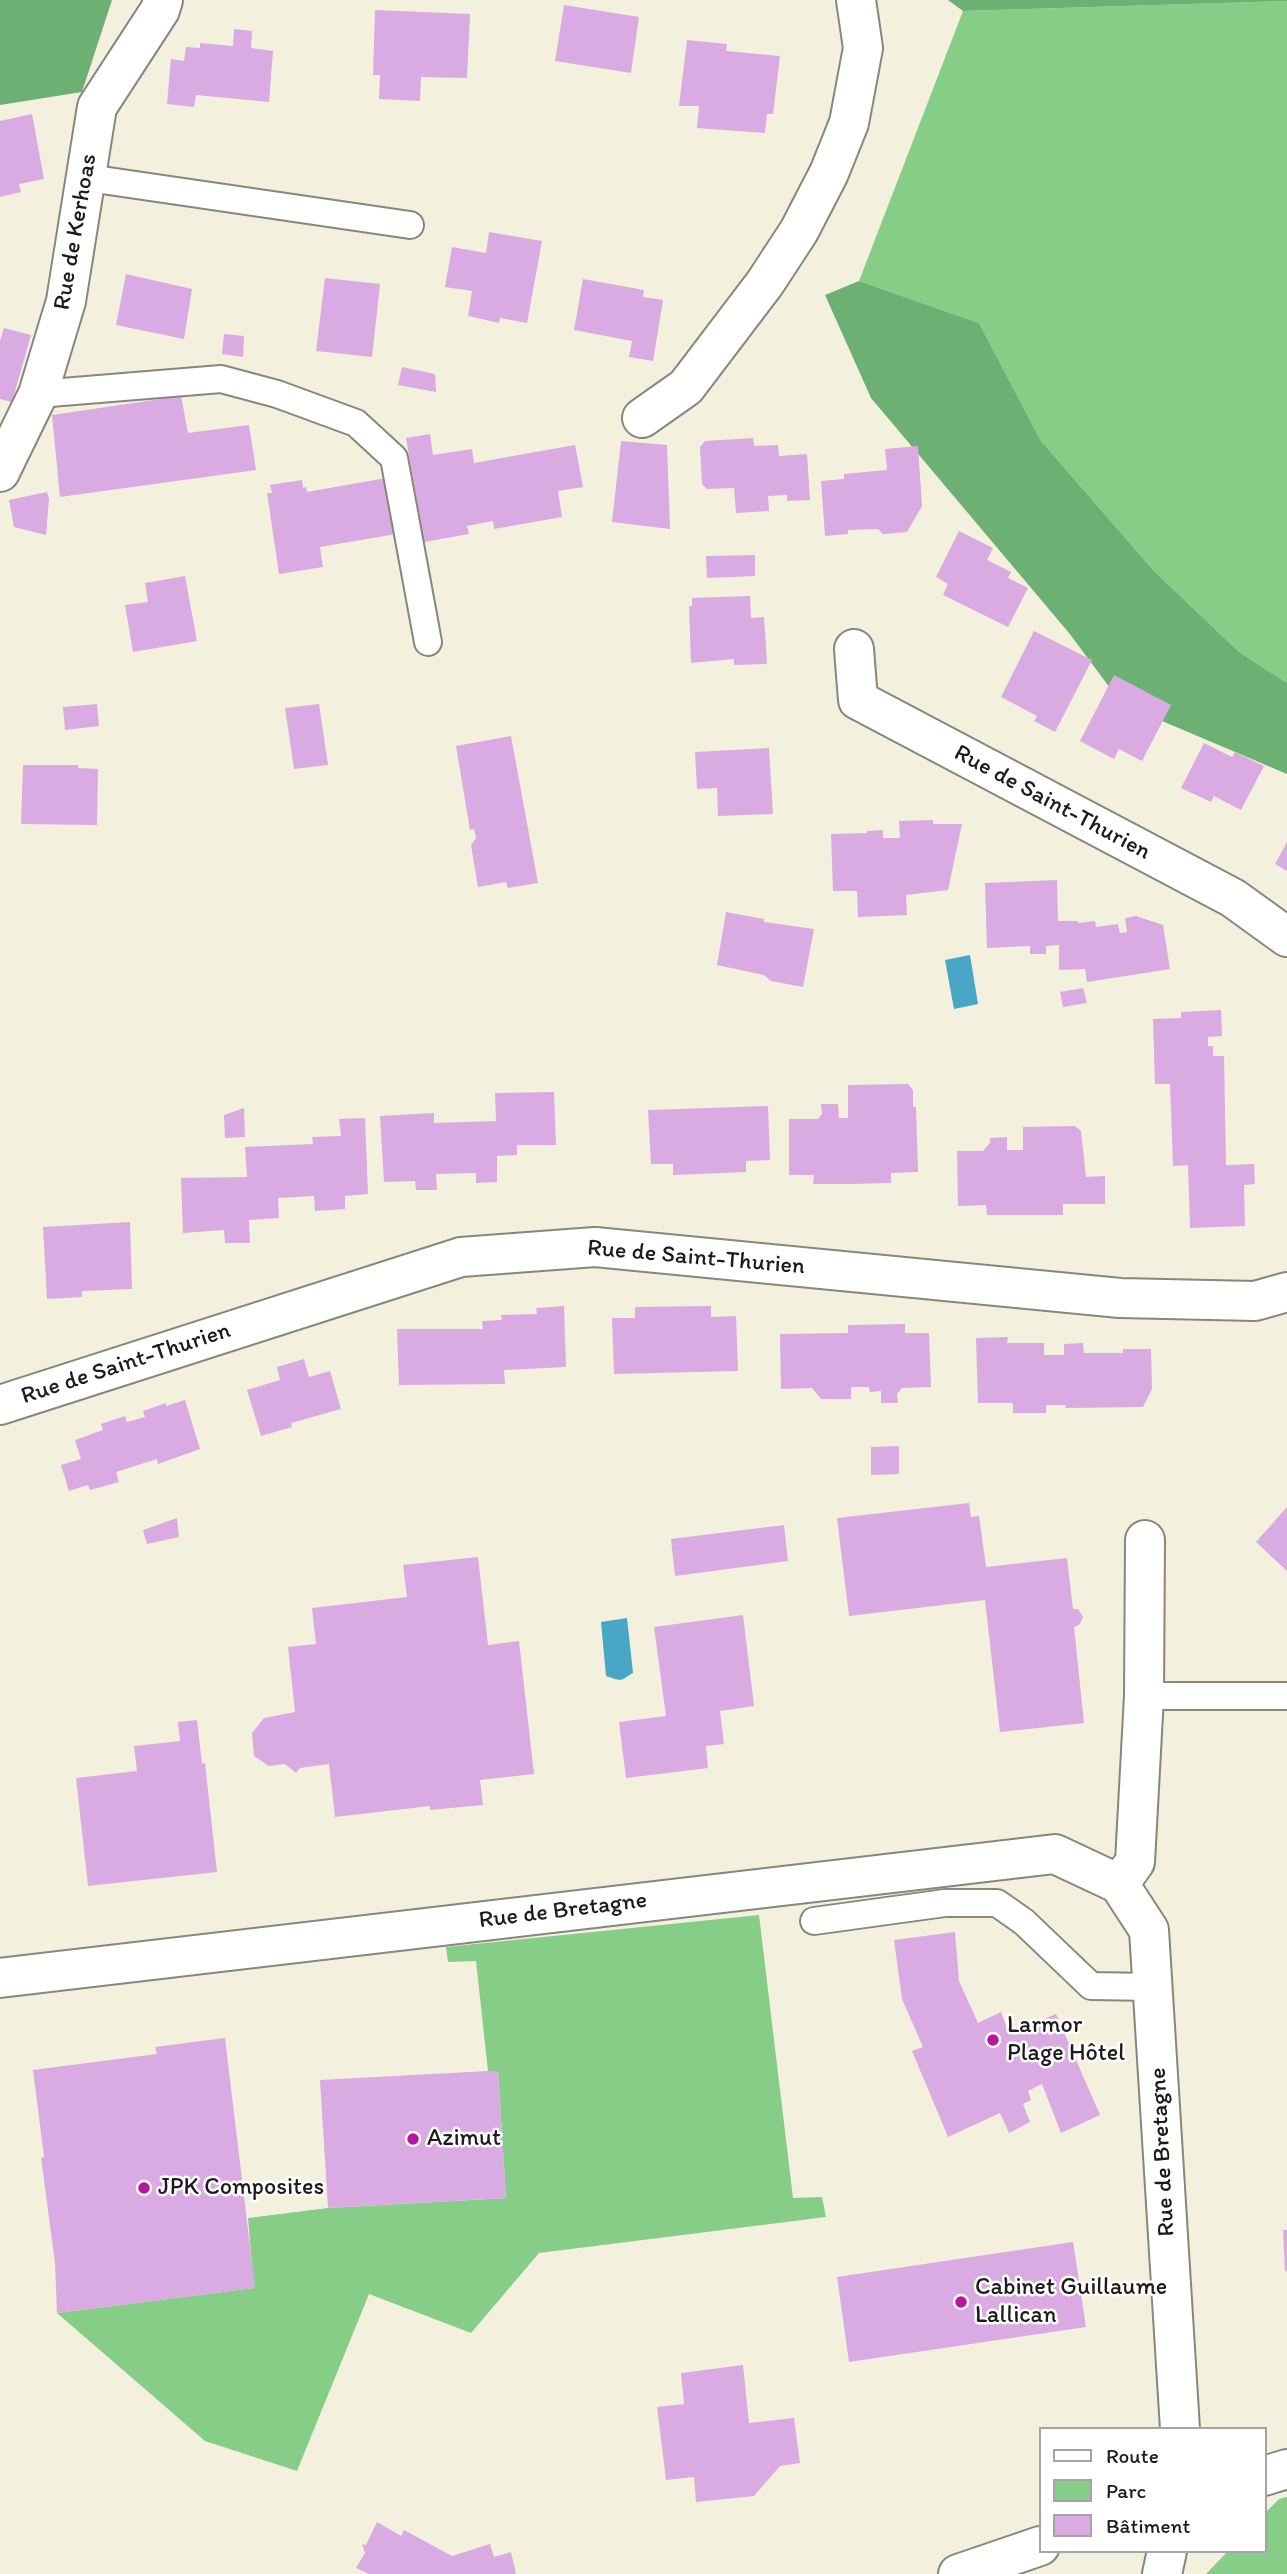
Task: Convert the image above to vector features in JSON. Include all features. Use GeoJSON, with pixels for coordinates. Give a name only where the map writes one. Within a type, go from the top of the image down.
{"type":"FeatureCollection","features":[{"type":"Feature","properties":{"kind":"street","name":"Rue de Kerhoas"},"geometry":{"type":"LineString","coordinates":[[0,472],[38,394],[66,301],[88,178],[97,107],[160,10],[163,0]]}},
{"type":"Feature","properties":{"kind":"street"},"geometry":{"type":"LineString","coordinates":[[642,418],[686,387],[765,283],[799,231],[829,173],[849,123],[863,48],[856,0]]}},
{"type":"Feature","properties":{"kind":"street","name":"Rue de Saint-Thurien"},"geometry":{"type":"LineString","coordinates":[[854,649],[858,700],[1233,898],[1287,937]]}},
{"type":"Feature","properties":{"kind":"street","name":"Rue de Saint-Thurien"},"geometry":{"type":"LineString","coordinates":[[0,1405],[461,1257],[596,1247],[1120,1298],[1255,1301],[1287,1292]]}},
{"type":"Feature","properties":{"kind":"street"},"geometry":{"type":"LineString","coordinates":[[1119,1884],[1135,1862],[1144,1696],[1145,1540]]}},
{"type":"Feature","properties":{"kind":"street","name":"Rue de Bretagne"},"geometry":{"type":"LineString","coordinates":[[0,1978],[1055,1854],[1119,1884],[1149,1930],[1180,2427]]}},
{"type":"Feature","properties":{"kind":"street"},"geometry":{"type":"LineString","coordinates":[[1266,2475],[1287,2469]]}},
{"type":"Feature","properties":{"kind":"street"},"geometry":{"type":"LineString","coordinates":[[958,2574],[1038,2547]]}},
{"type":"Feature","properties":{"kind":"street"},"geometry":{"type":"LineString","coordinates":[[1162,2574],[1167,2553]]}},
{"type":"Feature","properties":{"kind":"lane"},"geometry":{"type":"LineString","coordinates":[[88,178],[410,225]]}},
{"type":"Feature","properties":{"kind":"lane"},"geometry":{"type":"LineString","coordinates":[[38,394],[221,379],[277,394],[356,424],[394,458],[428,642]]}},
{"type":"Feature","properties":{"kind":"lane"},"geometry":{"type":"LineString","coordinates":[[1144,1696],[1287,1696]]}},
{"type":"Feature","properties":{"kind":"lane"},"geometry":{"type":"LineString","coordinates":[[814,1921],[945,1903],[997,1903],[1024,1923],[1091,1986],[1153,1987]]}},
{"type":"Feature","properties":{"kind":"green space"},"geometry":{"type":"Polygon","coordinates":[[[0,0],[112,0],[82,92],[0,105],[0,0]]]}},
{"type":"Feature","properties":{"kind":"green space"},"geometry":{"type":"Polygon","coordinates":[[[948,0],[1287,0],[1287,1],[963,11],[948,0]]]}},
{"type":"Feature","properties":{"kind":"green space"},"geometry":{"type":"Polygon","coordinates":[[[1287,1],[1287,683],[1239,652],[1154,571],[1041,441],[979,323],[859,281],[963,11],[1287,1]]]}},
{"type":"Feature","properties":{"kind":"green space"},"geometry":{"type":"Polygon","coordinates":[[[859,281],[979,323],[1041,441],[1154,571],[1239,652],[1287,683],[1287,774],[1122,704],[1069,633],[871,398],[825,295],[859,281]]]}},
{"type":"Feature","properties":{"kind":"green space"},"geometry":{"type":"Polygon","coordinates":[[[759,1915],[793,2198],[822,2197],[826,2217],[539,2253],[471,2333],[369,2294],[297,2471],[205,2441],[57,2313],[254,2288],[248,2218],[328,2208],[506,2198],[498,2071],[488,2071],[476,1961],[448,1962],[446,1947],[759,1915]]]}},
{"type":"Feature","properties":{"kind":"green space"},"geometry":{"type":"Polygon","coordinates":[[[1287,2497],[1287,2574],[1206,2574],[1226,2553],[1266,2553],[1266,2512],[1279,2499],[1287,2497]]]}},
{"type":"Feature","properties":{"kind":"water"},"geometry":{"type":"Polygon","coordinates":[[[970,955],[978,1004],[954,1009],[945,960],[970,955]]]}},
{"type":"Feature","properties":{"kind":"water"},"geometry":{"type":"Polygon","coordinates":[[[627,1618],[633,1673],[619,1680],[606,1676],[601,1622],[627,1618]]]}},
{"type":"Feature","properties":{"kind":"building"},"geometry":{"type":"Polygon","coordinates":[[[564,5],[639,17],[631,73],[555,61],[564,5]]]}},
{"type":"Feature","properties":{"kind":"building"},"geometry":{"type":"Polygon","coordinates":[[[375,10],[470,14],[467,78],[421,77],[420,101],[379,99],[380,75],[373,75],[375,10]]]}},
{"type":"Feature","properties":{"kind":"building"},"geometry":{"type":"Polygon","coordinates":[[[234,29],[252,31],[251,48],[273,51],[269,102],[196,95],[194,107],[167,104],[171,59],[184,61],[186,47],[200,48],[200,43],[233,46],[234,29]]]}},
{"type":"Feature","properties":{"kind":"building"},"geometry":{"type":"Polygon","coordinates":[[[687,40],[727,44],[726,51],[780,56],[773,114],[767,114],[765,133],[697,128],[699,106],[679,106],[687,40]]]}},
{"type":"Feature","properties":{"kind":"building"},"geometry":{"type":"Polygon","coordinates":[[[32,114],[44,179],[19,184],[21,192],[0,197],[0,121],[32,114]]]}},
{"type":"Feature","properties":{"kind":"building"},"geometry":{"type":"Polygon","coordinates":[[[489,232],[542,241],[527,323],[500,318],[499,323],[468,316],[472,291],[445,287],[452,247],[486,253],[489,232]]]}},
{"type":"Feature","properties":{"kind":"building"},"geometry":{"type":"Polygon","coordinates":[[[126,274],[192,289],[184,339],[116,325],[126,274]]]}},
{"type":"Feature","properties":{"kind":"building"},"geometry":{"type":"Polygon","coordinates":[[[325,278],[380,284],[372,357],[316,351],[325,278]]]}},
{"type":"Feature","properties":{"kind":"building"},"geometry":{"type":"Polygon","coordinates":[[[583,279],[644,290],[643,297],[663,300],[653,361],[629,357],[632,341],[574,330],[583,279]]]}},
{"type":"Feature","properties":{"kind":"building"},"geometry":{"type":"Polygon","coordinates":[[[4,328],[31,335],[12,402],[0,399],[0,341],[4,328]]]}},
{"type":"Feature","properties":{"kind":"building"},"geometry":{"type":"Polygon","coordinates":[[[224,334],[244,336],[243,357],[222,354],[224,334]]]}},
{"type":"Feature","properties":{"kind":"building"},"geometry":{"type":"Polygon","coordinates":[[[402,367],[435,374],[436,392],[398,385],[402,367]]]}},
{"type":"Feature","properties":{"kind":"building"},"geometry":{"type":"Polygon","coordinates":[[[181,396],[188,433],[249,425],[256,470],[60,497],[52,415],[181,396]]]}},
{"type":"Feature","properties":{"kind":"building"},"geometry":{"type":"Polygon","coordinates":[[[430,434],[433,455],[472,449],[474,463],[575,445],[583,487],[558,491],[562,517],[494,529],[493,521],[467,526],[469,534],[424,542],[406,438],[430,434]]]}},
{"type":"Feature","properties":{"kind":"building"},"geometry":{"type":"Polygon","coordinates":[[[753,438],[754,446],[778,445],[779,456],[807,454],[810,500],[787,501],[787,495],[768,496],[769,511],[736,513],[734,488],[707,489],[702,484],[700,447],[705,441],[753,438]]]}},
{"type":"Feature","properties":{"kind":"building"},"geometry":{"type":"Polygon","coordinates":[[[621,441],[667,445],[670,529],[612,522],[621,441]]]}},
{"type":"Feature","properties":{"kind":"building"},"geometry":{"type":"Polygon","coordinates":[[[918,446],[922,506],[907,532],[883,534],[878,529],[848,530],[848,534],[825,536],[821,481],[844,479],[844,474],[887,470],[885,449],[918,446]]]}},
{"type":"Feature","properties":{"kind":"building"},"geometry":{"type":"Polygon","coordinates":[[[386,478],[396,534],[320,547],[323,567],[279,574],[267,493],[272,493],[270,485],[302,480],[303,488],[306,487],[307,492],[386,478]]]}},
{"type":"Feature","properties":{"kind":"building"},"geometry":{"type":"Polygon","coordinates":[[[47,492],[49,499],[46,535],[14,527],[9,500],[47,492]]]}},
{"type":"Feature","properties":{"kind":"building"},"geometry":{"type":"Polygon","coordinates":[[[959,531],[993,548],[987,560],[1011,572],[1008,578],[1028,588],[1008,627],[943,595],[948,584],[936,577],[959,531]]]}},
{"type":"Feature","properties":{"kind":"building"},"geometry":{"type":"Polygon","coordinates":[[[755,555],[755,576],[707,578],[706,556],[755,555]]]}},
{"type":"Feature","properties":{"kind":"building"},"geometry":{"type":"Polygon","coordinates":[[[185,576],[197,641],[133,652],[125,605],[148,602],[145,583],[185,576]]]}},
{"type":"Feature","properties":{"kind":"building"},"geometry":{"type":"Polygon","coordinates":[[[750,596],[751,618],[764,617],[767,664],[734,665],[734,659],[691,663],[689,606],[692,606],[692,598],[750,596]]]}},
{"type":"Feature","properties":{"kind":"building"},"geometry":{"type":"Polygon","coordinates":[[[1034,631],[1092,660],[1055,732],[1034,721],[1037,716],[1001,697],[1034,631]]]}},
{"type":"Feature","properties":{"kind":"building"},"geometry":{"type":"Polygon","coordinates":[[[1114,675],[1171,705],[1142,761],[1119,749],[1114,759],[1080,741],[1114,675]]]}},
{"type":"Feature","properties":{"kind":"building"},"geometry":{"type":"Polygon","coordinates":[[[97,704],[99,726],[65,730],[63,707],[97,704]]]}},
{"type":"Feature","properties":{"kind":"building"},"geometry":{"type":"Polygon","coordinates":[[[319,704],[328,765],[294,769],[285,708],[319,704]]]}},
{"type":"Feature","properties":{"kind":"building"},"geometry":{"type":"Polygon","coordinates":[[[511,736],[538,883],[508,888],[506,882],[478,887],[471,845],[476,838],[474,829],[470,830],[456,746],[511,736]]]}},
{"type":"Feature","properties":{"kind":"building"},"geometry":{"type":"Polygon","coordinates":[[[1204,743],[1232,757],[1235,752],[1264,766],[1241,810],[1214,796],[1211,802],[1181,788],[1204,743]]]}},
{"type":"Feature","properties":{"kind":"building"},"geometry":{"type":"Polygon","coordinates":[[[769,748],[773,814],[718,816],[717,788],[697,789],[695,752],[769,748]]]}},
{"type":"Feature","properties":{"kind":"building"},"geometry":{"type":"Polygon","coordinates":[[[23,765],[78,765],[78,768],[98,769],[97,825],[21,824],[23,765]]]}},
{"type":"Feature","properties":{"kind":"building"},"geometry":{"type":"Polygon","coordinates":[[[933,820],[933,824],[962,824],[948,890],[906,895],[907,915],[858,917],[857,891],[833,891],[831,834],[883,830],[883,838],[900,838],[899,821],[933,820]]]}},
{"type":"Feature","properties":{"kind":"building"},"geometry":{"type":"Polygon","coordinates":[[[1287,842],[1287,871],[1275,864],[1287,842]]]}},
{"type":"Feature","properties":{"kind":"building"},"geometry":{"type":"Polygon","coordinates":[[[1057,880],[1058,921],[1095,921],[1096,927],[1118,924],[1120,933],[1127,932],[1125,918],[1136,916],[1163,925],[1170,969],[1087,982],[1085,969],[1059,970],[1059,945],[1046,946],[1046,954],[1030,954],[1030,946],[987,948],[985,883],[1057,880]]]}},
{"type":"Feature","properties":{"kind":"building"},"geometry":{"type":"Polygon","coordinates":[[[726,912],[764,919],[764,922],[814,929],[803,987],[771,981],[764,975],[717,965],[726,912]]]}},
{"type":"Feature","properties":{"kind":"building"},"geometry":{"type":"Polygon","coordinates":[[[1083,988],[1087,1003],[1063,1007],[1060,992],[1083,988]]]}},
{"type":"Feature","properties":{"kind":"building"},"geometry":{"type":"Polygon","coordinates":[[[1221,1010],[1222,1036],[1208,1037],[1208,1046],[1213,1046],[1213,1056],[1224,1056],[1226,1165],[1254,1164],[1255,1184],[1244,1185],[1245,1226],[1190,1228],[1188,1165],[1173,1166],[1170,1084],[1155,1084],[1153,1019],[1181,1018],[1181,1012],[1221,1010]]]}},
{"type":"Feature","properties":{"kind":"building"},"geometry":{"type":"Polygon","coordinates":[[[908,1084],[913,1090],[913,1107],[916,1107],[918,1172],[891,1173],[891,1183],[850,1184],[813,1184],[814,1175],[789,1175],[789,1119],[818,1119],[822,1114],[821,1104],[838,1104],[839,1118],[848,1118],[848,1085],[908,1084]]]}},
{"type":"Feature","properties":{"kind":"building"},"geometry":{"type":"Polygon","coordinates":[[[554,1092],[556,1145],[517,1145],[517,1155],[497,1156],[497,1182],[476,1183],[476,1173],[436,1174],[437,1190],[416,1190],[415,1181],[384,1182],[380,1116],[434,1113],[434,1123],[496,1121],[495,1093],[554,1092]]]}},
{"type":"Feature","properties":{"kind":"building"},"geometry":{"type":"Polygon","coordinates":[[[768,1106],[770,1160],[746,1161],[746,1172],[673,1175],[673,1164],[651,1164],[648,1110],[768,1106]]]}},
{"type":"Feature","properties":{"kind":"building"},"geometry":{"type":"Polygon","coordinates":[[[244,1108],[245,1137],[225,1138],[224,1115],[244,1108]]]}},
{"type":"Feature","properties":{"kind":"building"},"geometry":{"type":"Polygon","coordinates":[[[365,1118],[368,1194],[345,1196],[345,1209],[315,1211],[314,1196],[278,1198],[279,1218],[249,1220],[250,1243],[225,1243],[224,1230],[183,1233],[181,1178],[247,1177],[245,1147],[313,1144],[312,1137],[341,1136],[339,1119],[365,1118]]]}},
{"type":"Feature","properties":{"kind":"building"},"geometry":{"type":"Polygon","coordinates":[[[1075,1126],[1081,1131],[1086,1177],[1105,1176],[1105,1204],[1063,1204],[1063,1215],[987,1215],[986,1205],[958,1206],[957,1151],[983,1151],[990,1143],[990,1138],[1007,1137],[1007,1150],[1023,1150],[1023,1127],[1075,1126]]]}},
{"type":"Feature","properties":{"kind":"building"},"geometry":{"type":"Polygon","coordinates":[[[130,1222],[132,1289],[82,1291],[82,1297],[47,1299],[43,1227],[130,1222]]]}},
{"type":"Feature","properties":{"kind":"building"},"geometry":{"type":"Polygon","coordinates":[[[564,1306],[566,1367],[504,1370],[505,1384],[399,1385],[397,1329],[483,1329],[482,1321],[502,1320],[501,1315],[537,1314],[536,1308],[564,1306]]]}},
{"type":"Feature","properties":{"kind":"building"},"geometry":{"type":"Polygon","coordinates":[[[711,1306],[711,1317],[736,1316],[738,1371],[614,1374],[612,1318],[635,1318],[635,1307],[711,1306]]]}},
{"type":"Feature","properties":{"kind":"building"},"geometry":{"type":"Polygon","coordinates":[[[905,1324],[905,1333],[929,1333],[931,1387],[902,1388],[897,1394],[898,1403],[881,1403],[881,1391],[870,1392],[869,1387],[851,1387],[851,1399],[821,1399],[812,1388],[781,1389],[780,1334],[848,1333],[848,1325],[905,1324]]]}},
{"type":"Feature","properties":{"kind":"building"},"geometry":{"type":"Polygon","coordinates":[[[1008,1337],[1007,1343],[1044,1343],[1044,1355],[1064,1355],[1064,1344],[1083,1343],[1084,1353],[1123,1353],[1123,1349],[1151,1349],[1152,1389],[1143,1407],[1065,1408],[1066,1405],[1046,1405],[1046,1413],[1013,1413],[1013,1403],[978,1403],[976,1338],[1008,1337]]]}},
{"type":"Feature","properties":{"kind":"building"},"geometry":{"type":"Polygon","coordinates":[[[304,1359],[309,1377],[330,1371],[341,1409],[291,1423],[292,1427],[261,1436],[247,1390],[280,1380],[277,1367],[304,1359]]]}},
{"type":"Feature","properties":{"kind":"building"},"geometry":{"type":"Polygon","coordinates":[[[185,1400],[200,1449],[158,1464],[157,1459],[116,1472],[119,1482],[90,1490],[88,1485],[69,1491],[61,1465],[81,1459],[75,1440],[103,1430],[101,1424],[125,1416],[127,1422],[145,1417],[143,1411],[185,1400]]]}},
{"type":"Feature","properties":{"kind":"building"},"geometry":{"type":"Polygon","coordinates":[[[899,1446],[899,1474],[871,1475],[871,1447],[899,1446]]]}},
{"type":"Feature","properties":{"kind":"building"},"geometry":{"type":"Polygon","coordinates":[[[969,1503],[971,1517],[979,1516],[986,1567],[1067,1558],[1073,1609],[1078,1609],[1083,1617],[1080,1624],[1074,1627],[1084,1723],[1000,1732],[985,1600],[849,1616],[837,1518],[969,1503]]]}},
{"type":"Feature","properties":{"kind":"building"},"geometry":{"type":"Polygon","coordinates":[[[1287,1507],[1287,1571],[1256,1542],[1287,1507]]]}},
{"type":"Feature","properties":{"kind":"building"},"geometry":{"type":"Polygon","coordinates":[[[177,1518],[179,1537],[147,1544],[143,1530],[177,1518]]]}},
{"type":"Feature","properties":{"kind":"building"},"geometry":{"type":"Polygon","coordinates":[[[784,1525],[788,1561],[675,1576],[671,1539],[784,1525]]]}},
{"type":"Feature","properties":{"kind":"building"},"geometry":{"type":"Polygon","coordinates":[[[478,1557],[488,1645],[519,1641],[534,1774],[480,1780],[483,1805],[430,1810],[430,1806],[335,1817],[329,1764],[300,1768],[296,1773],[285,1764],[269,1766],[254,1756],[252,1733],[264,1718],[295,1712],[288,1647],[316,1644],[312,1608],[407,1597],[403,1565],[478,1557]]]}},
{"type":"Feature","properties":{"kind":"building"},"geometry":{"type":"Polygon","coordinates":[[[743,1615],[754,1706],[720,1711],[724,1744],[706,1746],[708,1768],[626,1778],[619,1722],[666,1716],[654,1627],[743,1615]]]}},
{"type":"Feature","properties":{"kind":"building"},"geometry":{"type":"Polygon","coordinates":[[[197,1720],[202,1764],[205,1763],[217,1872],[88,1886],[76,1778],[137,1771],[134,1746],[180,1741],[178,1722],[197,1720]]]}},
{"type":"Feature","properties":{"kind":"building","name":"Larmor Plage Hôtel"},"geometry":{"type":"Polygon","coordinates":[[[955,1932],[959,1981],[978,2023],[1001,2012],[1009,2033],[1056,2014],[1100,2115],[1061,2133],[1042,2084],[1028,2091],[1031,2100],[1023,2104],[1030,2122],[1009,2133],[1000,2113],[948,2137],[912,2051],[923,2047],[902,1999],[894,1940],[955,1932]]]}},
{"type":"Feature","properties":{"kind":"building","name":"JPK Composites"},"geometry":{"type":"Polygon","coordinates":[[[225,2038],[255,2288],[57,2313],[55,2263],[33,2070],[157,2054],[155,2047],[225,2038]]]}},
{"type":"Feature","properties":{"kind":"building","name":"Azimut"},"geometry":{"type":"Polygon","coordinates":[[[498,2071],[506,2198],[328,2208],[320,2080],[498,2071]]]}},
{"type":"Feature","properties":{"kind":"building"},"geometry":{"type":"Polygon","coordinates":[[[1283,2230],[1287,2230],[1287,2271],[1285,2271],[1283,2230]]]}},
{"type":"Feature","properties":{"kind":"building","name":"Cabinet Guillaume Lallican"},"geometry":{"type":"Polygon","coordinates":[[[1073,2242],[1086,2327],[849,2362],[837,2277],[1073,2242]]]}},
{"type":"Feature","properties":{"kind":"building"},"geometry":{"type":"Polygon","coordinates":[[[743,2365],[749,2423],[794,2418],[800,2463],[780,2466],[754,2496],[696,2502],[694,2477],[666,2480],[657,2407],[684,2404],[681,2373],[743,2365]]]}},
{"type":"Feature","properties":{"kind":"building"},"geometry":{"type":"Polygon","coordinates":[[[377,2522],[401,2536],[404,2530],[452,2556],[490,2544],[494,2557],[511,2552],[516,2574],[369,2574],[356,2568],[365,2553],[362,2544],[366,2545],[377,2522]]]}},
{"type":"Feature","properties":{"kind":"place","name":"Larmor Plage Hôtel"},"geometry":{"type":"Point","coordinates":[993,2040]}},
{"type":"Feature","properties":{"kind":"place","name":"Azimut"},"geometry":{"type":"Point","coordinates":[413,2139]}},
{"type":"Feature","properties":{"kind":"place","name":"JPK Composites"},"geometry":{"type":"Point","coordinates":[144,2188]}},
{"type":"Feature","properties":{"kind":"place","name":"Cabinet Guillaume Lallican"},"geometry":{"type":"Point","coordinates":[961,2302]}}]}
